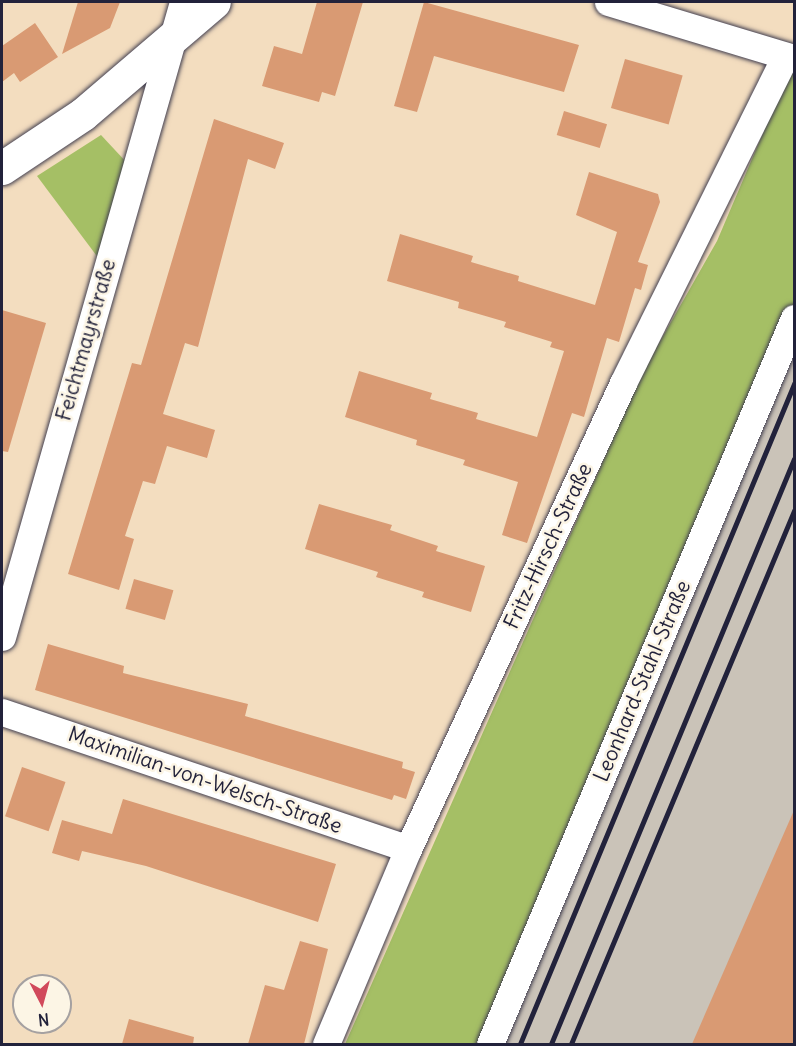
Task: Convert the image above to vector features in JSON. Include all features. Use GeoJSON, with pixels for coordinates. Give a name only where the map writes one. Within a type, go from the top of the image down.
{"type":"FeatureCollection","features":[{"type":"Feature","properties":{"kind":"street","name":"Feichtmayrstraße"},"geometry":{"type":"LineString","coordinates":[[2,637],[183,2]]}},
{"type":"Feature","properties":{"kind":"street"},"geometry":{"type":"LineString","coordinates":[[2,168],[82,114],[170,43],[214,2]]}},
{"type":"Feature","properties":{"kind":"street"},"geometry":{"type":"LineString","coordinates":[[608,2],[790,57]]}},
{"type":"Feature","properties":{"kind":"street","name":"Fritz-Hirsch-Straße"},"geometry":{"type":"LineString","coordinates":[[326,1044],[408,849],[623,383],[790,57]]}},
{"type":"Feature","properties":{"kind":"street","name":"Leonhard-Stahl-Straße"},"geometry":{"type":"LineString","coordinates":[[490,1044],[795,318]]}},
{"type":"Feature","properties":{"kind":"street","name":"Maximilian-von-Welsch-Straße"},"geometry":{"type":"LineString","coordinates":[[2,712],[408,849]]}},
{"type":"Feature","properties":{"kind":"shaded area"},"geometry":{"type":"Polygon","coordinates":[[[794,343],[794,1044],[502,1044],[794,343]]]}},
{"type":"Feature","properties":{"kind":"green space"},"geometry":{"type":"Polygon","coordinates":[[[789,72],[794,74],[794,343],[481,1044],[345,1044],[642,373],[717,241],[789,72]]]}},
{"type":"Feature","properties":{"kind":"green space"},"geometry":{"type":"Polygon","coordinates":[[[101,135],[128,164],[102,263],[37,176],[101,135]]]}},
{"type":"Feature","properties":{"kind":"building"},"geometry":{"type":"Polygon","coordinates":[[[78,2],[120,2],[110,28],[62,54],[78,2]]]}},
{"type":"Feature","properties":{"kind":"building"},"geometry":{"type":"Polygon","coordinates":[[[317,2],[363,2],[335,96],[322,92],[319,102],[262,86],[274,46],[302,54],[317,2]]]}},
{"type":"Feature","properties":{"kind":"building"},"geometry":{"type":"Polygon","coordinates":[[[424,2],[579,45],[564,92],[434,56],[417,112],[394,106],[424,2]]]}},
{"type":"Feature","properties":{"kind":"building"},"geometry":{"type":"Polygon","coordinates":[[[35,23],[58,57],[20,82],[14,73],[2,82],[2,46],[35,23]]]}},
{"type":"Feature","properties":{"kind":"building"},"geometry":{"type":"Polygon","coordinates":[[[625,59],[683,76],[669,125],[611,108],[625,59]]]}},
{"type":"Feature","properties":{"kind":"building"},"geometry":{"type":"Polygon","coordinates":[[[564,111],[607,124],[600,148],[557,135],[564,111]]]}},
{"type":"Feature","properties":{"kind":"building"},"geometry":{"type":"Polygon","coordinates":[[[214,119],[284,143],[275,169],[248,159],[198,347],[185,343],[163,414],[215,430],[207,458],[167,446],[155,484],[143,481],[125,536],[134,539],[119,590],[68,574],[132,363],[141,365],[214,119]]]}},
{"type":"Feature","properties":{"kind":"building"},"geometry":{"type":"Polygon","coordinates":[[[589,172],[658,194],[660,202],[638,262],[648,265],[641,290],[635,288],[619,342],[607,338],[584,417],[572,413],[527,543],[502,535],[518,482],[463,465],[465,460],[416,445],[417,440],[345,417],[359,371],[432,393],[430,399],[478,413],[476,419],[537,437],[564,351],[550,347],[552,342],[504,327],[506,322],[458,308],[459,302],[387,281],[400,234],[473,256],[471,262],[519,276],[518,281],[595,305],[617,232],[576,215],[589,172]]]}},
{"type":"Feature","properties":{"kind":"building"},"geometry":{"type":"Polygon","coordinates":[[[2,310],[46,323],[8,452],[2,451],[2,310]]]}},
{"type":"Feature","properties":{"kind":"building"},"geometry":{"type":"Polygon","coordinates":[[[319,504],[392,525],[390,530],[438,546],[436,551],[485,566],[471,612],[422,597],[424,592],[376,577],[378,572],[305,549],[319,504]]]}},
{"type":"Feature","properties":{"kind":"building"},"geometry":{"type":"Polygon","coordinates":[[[134,579],[173,590],[165,620],[125,609],[134,579]]]}},
{"type":"Feature","properties":{"kind":"building"},"geometry":{"type":"Polygon","coordinates":[[[48,644],[124,666],[123,673],[248,704],[245,716],[403,762],[402,768],[415,772],[406,799],[394,795],[392,800],[35,690],[48,644]]]}},
{"type":"Feature","properties":{"kind":"building"},"geometry":{"type":"Polygon","coordinates":[[[22,767],[65,782],[49,831],[5,816],[22,767]]]}},
{"type":"Feature","properties":{"kind":"building"},"geometry":{"type":"Polygon","coordinates":[[[123,799],[336,864],[318,922],[146,866],[82,851],[79,861],[52,853],[62,820],[112,834],[123,799]]]}},
{"type":"Feature","properties":{"kind":"building"},"geometry":{"type":"Polygon","coordinates":[[[795,808],[795,1044],[692,1044],[795,808]]]}},
{"type":"Feature","properties":{"kind":"building"},"geometry":{"type":"Polygon","coordinates":[[[300,941],[328,949],[304,1044],[248,1044],[265,985],[284,990],[300,941]]]}},
{"type":"Feature","properties":{"kind":"building"},"geometry":{"type":"Polygon","coordinates":[[[129,1019],[194,1037],[193,1044],[122,1044],[129,1019]]]}},
{"type":"Feature","properties":{"kind":"railway"},"geometry":{"type":"LineString","coordinates":[[520,1044],[794,384]]}},
{"type":"Feature","properties":{"kind":"railway"},"geometry":{"type":"LineString","coordinates":[[551,1044],[794,459]]}},
{"type":"Feature","properties":{"kind":"railway"},"geometry":{"type":"LineString","coordinates":[[571,1044],[794,511]]}}]}
